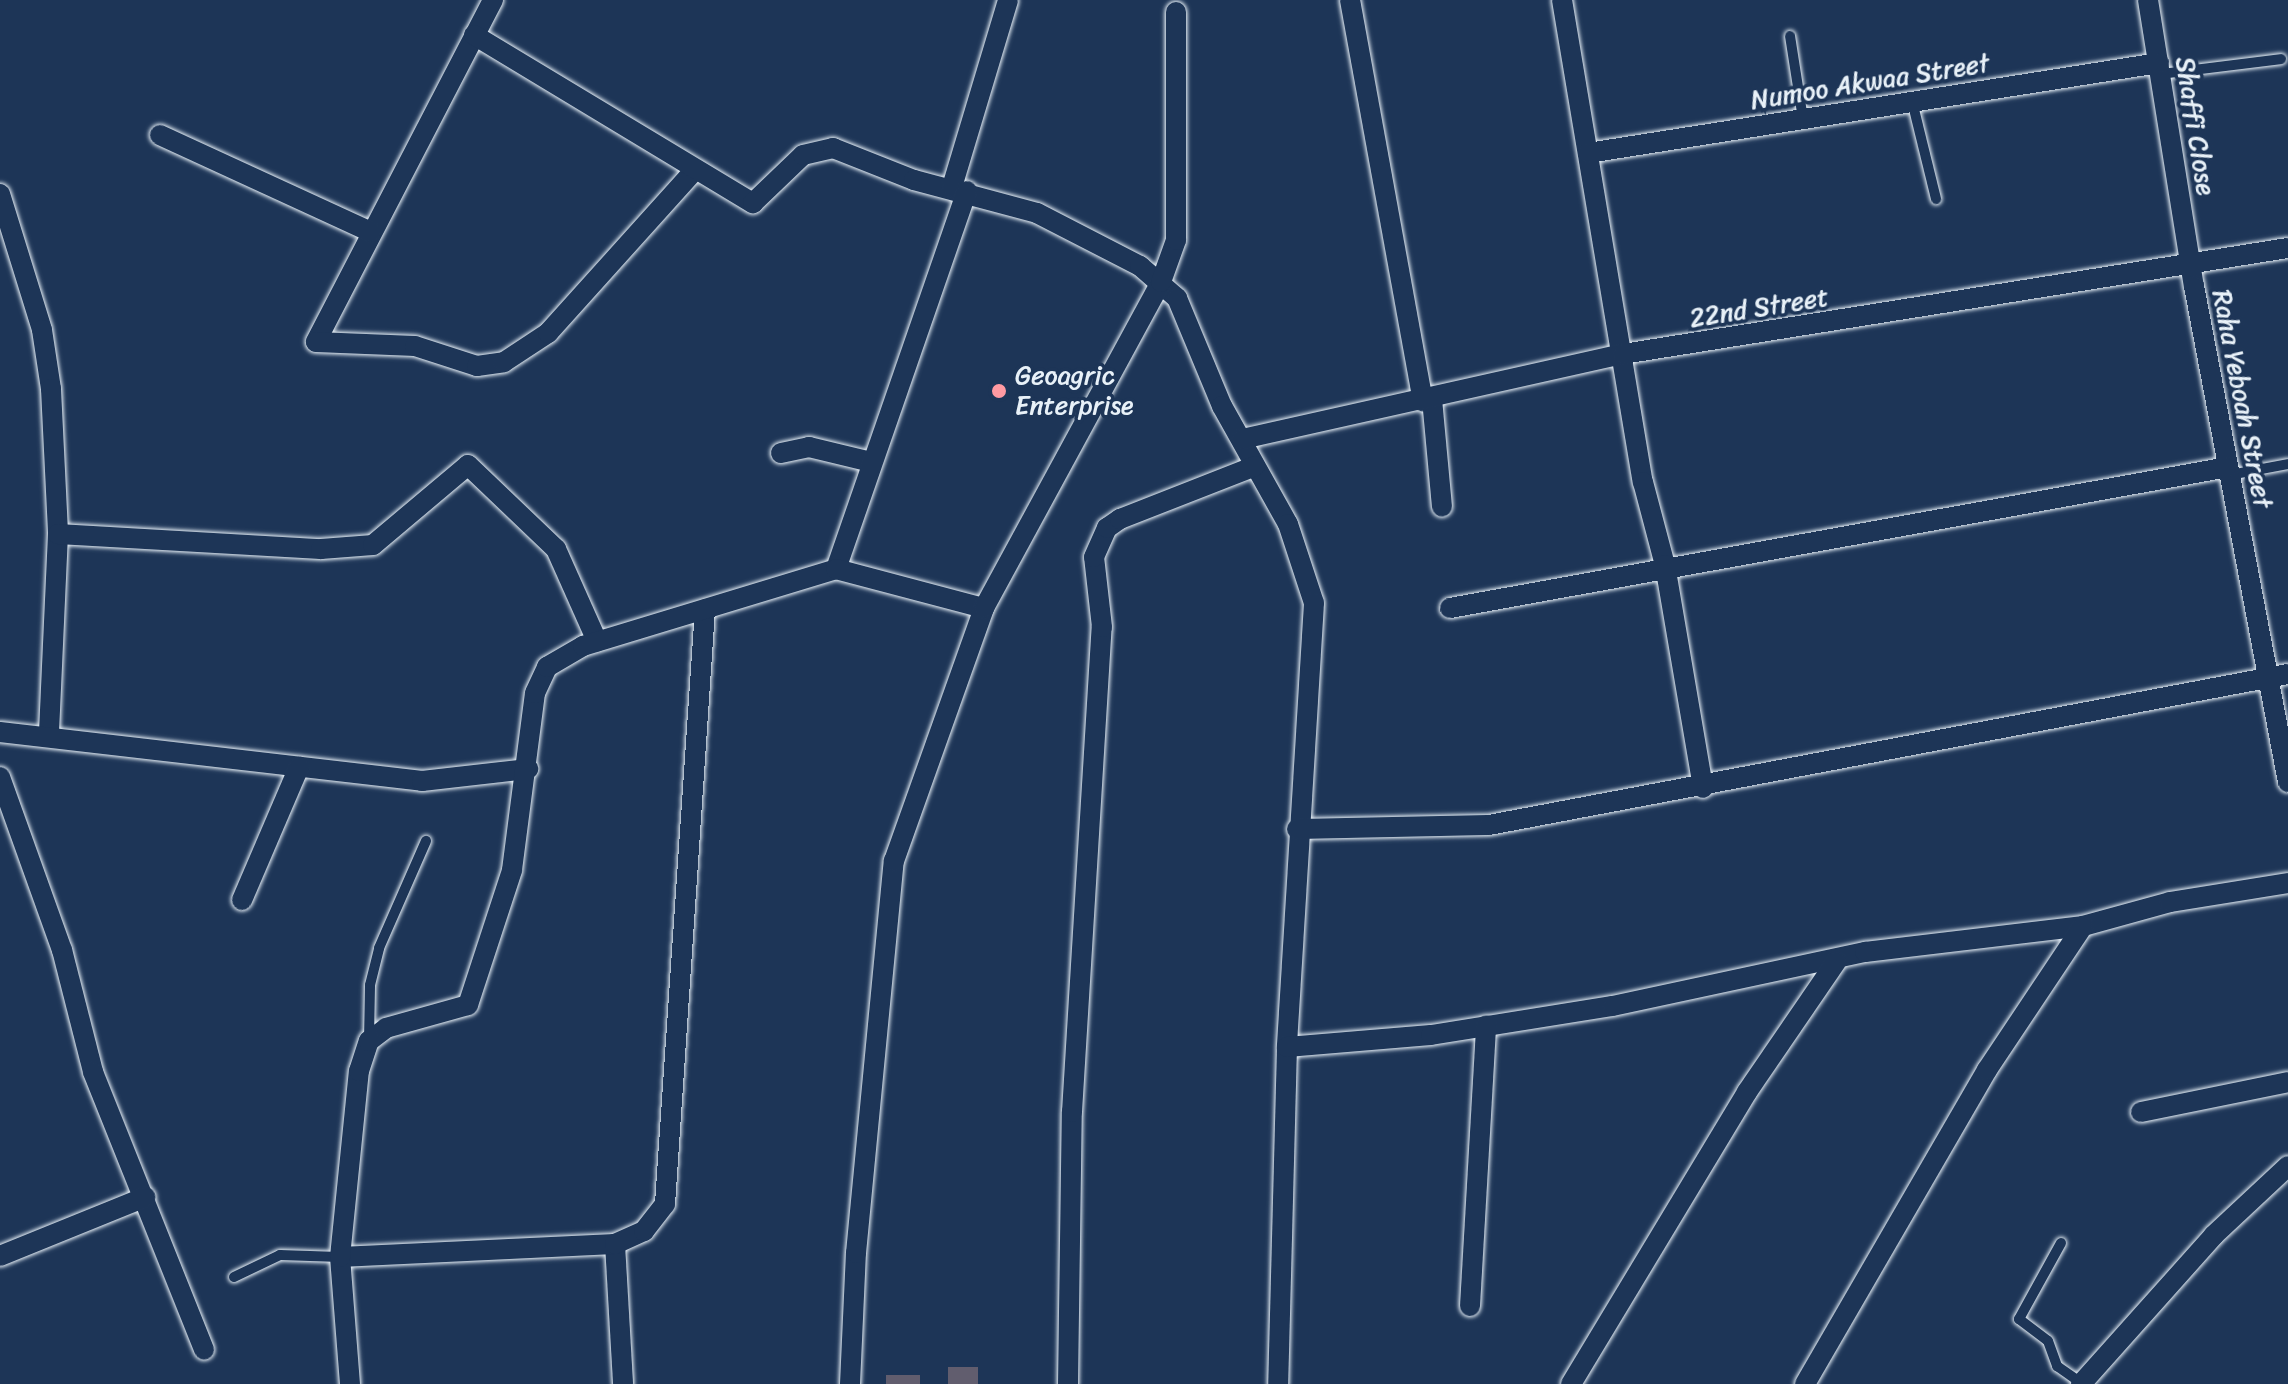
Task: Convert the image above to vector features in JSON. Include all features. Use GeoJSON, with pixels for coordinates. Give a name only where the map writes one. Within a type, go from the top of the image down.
{"type":"FeatureCollection","features":[{"type":"Feature","properties":{"kind":"street"},"geometry":{"type":"LineString","coordinates":[[493,0],[316,342],[415,346],[477,366],[504,362],[548,333],[693,172]]}},
{"type":"Feature","properties":{"kind":"street"},"geometry":{"type":"LineString","coordinates":[[836,569],[960,189],[1008,0]]}},
{"type":"Feature","properties":{"kind":"street"},"geometry":{"type":"LineString","coordinates":[[1350,0],[1428,400],[1442,507]]}},
{"type":"Feature","properties":{"kind":"street"},"geometry":{"type":"LineString","coordinates":[[1562,0],[1643,482],[1665,565],[1703,788]]}},
{"type":"Feature","properties":{"kind":"street","name":"Shaffi Close"},"geometry":{"type":"LineString","coordinates":[[2148,0],[2190,261]]}},
{"type":"Feature","properties":{"kind":"street"},"geometry":{"type":"LineString","coordinates":[[850,1384],[856,1253],[894,861],[984,608],[1161,282],[1176,240],[1176,12]]}},
{"type":"Feature","properties":{"kind":"street"},"geometry":{"type":"LineString","coordinates":[[474,35],[693,172],[753,203],[803,155],[833,148],[914,180],[960,189],[1037,213],[1161,282],[1177,298],[1204,368],[1288,524],[1313,589],[1287,1047],[1278,1384]]}},
{"type":"Feature","properties":{"kind":"street","name":"Numoo Akwaa Street"},"geometry":{"type":"LineString","coordinates":[[1588,153],[1912,101],[2160,68]]}},
{"type":"Feature","properties":{"kind":"street"},"geometry":{"type":"LineString","coordinates":[[160,135],[371,232]]}},
{"type":"Feature","properties":{"kind":"street"},"geometry":{"type":"LineString","coordinates":[[0,194],[42,330],[53,410],[58,534],[49,734]]}},
{"type":"Feature","properties":{"kind":"street","name":"22nd Street"},"geometry":{"type":"LineString","coordinates":[[1242,439],[1428,400],[1623,354],[2190,261],[2288,248]]}},
{"type":"Feature","properties":{"kind":"street","name":"Raha Yeboah Street"},"geometry":{"type":"LineString","coordinates":[[2190,261],[2229,471],[2278,675],[2288,782]]}},
{"type":"Feature","properties":{"kind":"street"},"geometry":{"type":"LineString","coordinates":[[781,453],[809,447],[871,462]]}},
{"type":"Feature","properties":{"kind":"street"},"geometry":{"type":"LineString","coordinates":[[58,534],[321,549],[373,545],[468,465],[556,549],[597,641]]}},
{"type":"Feature","properties":{"kind":"street"},"geometry":{"type":"LineString","coordinates":[[1068,1384],[1072,1112],[1101,642],[1094,557],[1107,528],[1120,519],[1255,466]]}},
{"type":"Feature","properties":{"kind":"street"},"geometry":{"type":"LineString","coordinates":[[1450,608],[1665,565],[2229,471]]}},
{"type":"Feature","properties":{"kind":"street"},"geometry":{"type":"LineString","coordinates":[[350,1384],[340,1257],[359,1071],[369,1041],[386,1028],[468,1005],[512,870],[528,769],[535,693],[547,667],[597,641],[836,569],[984,608]]}},
{"type":"Feature","properties":{"kind":"street"},"geometry":{"type":"LineString","coordinates":[[340,1257],[615,1244],[655,1220],[670,1188],[705,609]]}},
{"type":"Feature","properties":{"kind":"street"},"geometry":{"type":"LineString","coordinates":[[1297,829],[1489,825],[1703,788],[2278,675]]}},
{"type":"Feature","properties":{"kind":"street"},"geometry":{"type":"LineString","coordinates":[[0,732],[49,734],[422,781],[528,769]]}},
{"type":"Feature","properties":{"kind":"street"},"geometry":{"type":"LineString","coordinates":[[242,900],[299,767]]}},
{"type":"Feature","properties":{"kind":"street"},"geometry":{"type":"LineString","coordinates":[[0,777],[62,950],[93,1072],[204,1350]]}},
{"type":"Feature","properties":{"kind":"street"},"geometry":{"type":"LineString","coordinates":[[1287,1047],[1486,1025],[1836,962],[1892,948],[2083,926],[2170,902],[2288,883]]}},
{"type":"Feature","properties":{"kind":"street"},"geometry":{"type":"LineString","coordinates":[[1805,1384],[1987,1070],[2083,926]]}},
{"type":"Feature","properties":{"kind":"street"},"geometry":{"type":"LineString","coordinates":[[1571,1384],[1747,1092],[1836,962]]}},
{"type":"Feature","properties":{"kind":"street"},"geometry":{"type":"LineString","coordinates":[[1470,1306],[1486,1025]]}},
{"type":"Feature","properties":{"kind":"street"},"geometry":{"type":"LineString","coordinates":[[2141,1112],[2288,1082]]}},
{"type":"Feature","properties":{"kind":"street"},"geometry":{"type":"LineString","coordinates":[[2081,1384],[2214,1235],[2288,1166]]}},
{"type":"Feature","properties":{"kind":"street"},"geometry":{"type":"LineString","coordinates":[[0,1256],[145,1197]]}},
{"type":"Feature","properties":{"kind":"street"},"geometry":{"type":"LineString","coordinates":[[615,1244],[623,1384]]}},
{"type":"Feature","properties":{"kind":"lane"},"geometry":{"type":"LineString","coordinates":[[1790,36],[1803,119]]}},
{"type":"Feature","properties":{"kind":"lane"},"geometry":{"type":"LineString","coordinates":[[2160,68],[2281,59]]}},
{"type":"Feature","properties":{"kind":"lane"},"geometry":{"type":"LineString","coordinates":[[1912,101],[1936,199]]}},
{"type":"Feature","properties":{"kind":"lane"},"geometry":{"type":"LineString","coordinates":[[2229,471],[2288,464]]}},
{"type":"Feature","properties":{"kind":"lane"},"geometry":{"type":"LineString","coordinates":[[369,1041],[370,985],[379,948],[426,841]]}},
{"type":"Feature","properties":{"kind":"lane"},"geometry":{"type":"LineString","coordinates":[[2061,1243],[2019,1319],[2048,1341],[2057,1366],[2081,1384]]}},
{"type":"Feature","properties":{"kind":"lane"},"geometry":{"type":"LineString","coordinates":[[234,1277],[280,1255],[340,1257]]}},
{"type":"Feature","properties":{"kind":"building"},"geometry":{"type":"Polygon","coordinates":[[[948,1367],[978,1367],[978,1384],[948,1384],[948,1367]]]}},
{"type":"Feature","properties":{"kind":"building"},"geometry":{"type":"Polygon","coordinates":[[[886,1375],[920,1375],[920,1384],[886,1384],[886,1375]]]}},
{"type":"Feature","properties":{"kind":"place","name":"Geoagric Enterprise"},"geometry":{"type":"Point","coordinates":[999,391]}}]}
